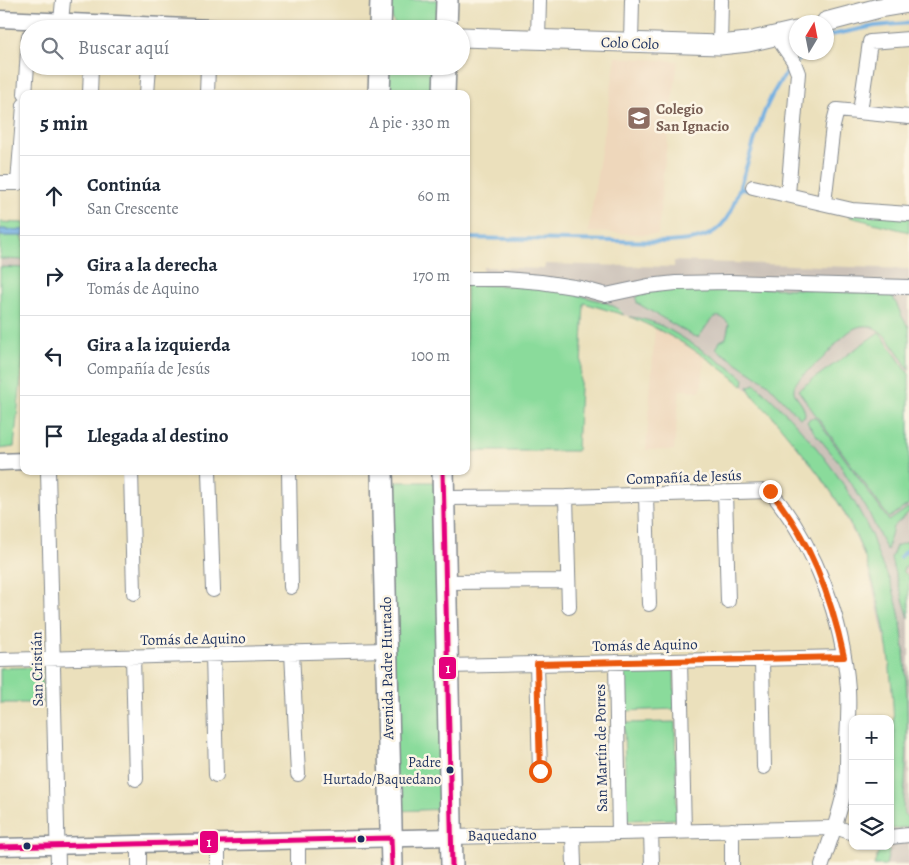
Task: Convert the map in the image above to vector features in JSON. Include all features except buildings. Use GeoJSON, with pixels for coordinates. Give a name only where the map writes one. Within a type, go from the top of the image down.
{"type":"FeatureCollection","features":[{"type":"Feature","properties":{"kind":"main road"},"geometry":{"type":"LineString","coordinates":[[380,20],[381,0]]}},
{"type":"Feature","properties":{"kind":"main road"},"geometry":{"type":"LineString","coordinates":[[446,20],[447,0]]}},
{"type":"Feature","properties":{"kind":"main road"},"geometry":{"type":"LineString","coordinates":[[834,20],[900,2]]}},
{"type":"Feature","properties":{"kind":"main road","name":"Colo Colo"},"geometry":{"type":"LineString","coordinates":[[470,37],[720,45],[748,42],[789,33]]}},
{"type":"Feature","properties":{"kind":"main road"},"geometry":{"type":"LineString","coordinates":[[379,90],[380,75]]}},
{"type":"Feature","properties":{"kind":"main road"},"geometry":{"type":"LineString","coordinates":[[444,90],[445,75]]}},
{"type":"Feature","properties":{"kind":"main road","name":"Avenida Padre Hurtado"},"geometry":{"type":"LineString","coordinates":[[382,475],[392,865]]}},
{"type":"Feature","properties":{"kind":"main road"},"geometry":{"type":"LineString","coordinates":[[442,475],[452,865]]}},
{"type":"Feature","properties":{"kind":"street"},"geometry":{"type":"LineString","coordinates":[[61,20],[63,0]]}},
{"type":"Feature","properties":{"kind":"street"},"geometry":{"type":"LineString","coordinates":[[538,39],[539,0]]}},
{"type":"Feature","properties":{"kind":"street"},"geometry":{"type":"LineString","coordinates":[[631,43],[632,0]]}},
{"type":"Feature","properties":{"kind":"street"},"geometry":{"type":"LineString","coordinates":[[720,45],[721,0]]}},
{"type":"Feature","properties":{"kind":"street"},"geometry":{"type":"LineString","coordinates":[[0,19],[20,25]]}},
{"type":"Feature","properties":{"kind":"street"},"geometry":{"type":"LineString","coordinates":[[776,37],[795,64],[798,81],[788,194]]}},
{"type":"Feature","properties":{"kind":"street"},"geometry":{"type":"LineString","coordinates":[[860,112],[870,42],[909,38]]}},
{"type":"Feature","properties":{"kind":"street"},"geometry":{"type":"LineString","coordinates":[[24,90],[25,75]]}},
{"type":"Feature","properties":{"kind":"street"},"geometry":{"type":"LineString","coordinates":[[90,90],[91,75]]}},
{"type":"Feature","properties":{"kind":"street"},"geometry":{"type":"LineString","coordinates":[[147,90],[148,75]]}},
{"type":"Feature","properties":{"kind":"street"},"geometry":{"type":"LineString","coordinates":[[207,90],[208,75]]}},
{"type":"Feature","properties":{"kind":"street"},"geometry":{"type":"LineString","coordinates":[[824,202],[833,126],[837,110],[909,116]]}},
{"type":"Feature","properties":{"kind":"street"},"geometry":{"type":"LineString","coordinates":[[0,182],[18,183],[20,157]]}},
{"type":"Feature","properties":{"kind":"street"},"geometry":{"type":"LineString","coordinates":[[754,187],[852,210],[909,214]]}},
{"type":"Feature","properties":{"kind":"street"},"geometry":{"type":"LineString","coordinates":[[470,279],[541,282],[580,288],[606,295],[648,286],[676,283],[729,282],[909,287]]}},
{"type":"Feature","properties":{"kind":"street"},"geometry":{"type":"LineString","coordinates":[[0,462],[20,461]]}},
{"type":"Feature","properties":{"kind":"street","name":"San Cristián"},"geometry":{"type":"LineString","coordinates":[[48,475],[58,865]]}},
{"type":"Feature","properties":{"kind":"street"},"geometry":{"type":"LineString","coordinates":[[131,475],[134,594]]}},
{"type":"Feature","properties":{"kind":"street"},"geometry":{"type":"LineString","coordinates":[[208,475],[213,590]]}},
{"type":"Feature","properties":{"kind":"street"},"geometry":{"type":"LineString","coordinates":[[289,475],[291,587]]}},
{"type":"Feature","properties":{"kind":"street","name":"Compañía de Jesús"},"geometry":{"type":"LineString","coordinates":[[443,498],[566,497],[770,491],[784,508],[818,568],[839,633],[844,657],[849,697],[846,777],[843,795],[822,865]]}},
{"type":"Feature","properties":{"kind":"street"},"geometry":{"type":"LineString","coordinates":[[725,492],[728,601]]}},
{"type":"Feature","properties":{"kind":"street"},"geometry":{"type":"LineString","coordinates":[[646,495],[649,604]]}},
{"type":"Feature","properties":{"kind":"street"},"geometry":{"type":"LineString","coordinates":[[566,497],[569,607]]}},
{"type":"Feature","properties":{"kind":"street"},"geometry":{"type":"LineString","coordinates":[[445,582],[568,581]]}},
{"type":"Feature","properties":{"kind":"street","name":"Tomás de Aquino"},"geometry":{"type":"LineString","coordinates":[[0,660],[386,650]]}},
{"type":"Feature","properties":{"kind":"street"},"geometry":{"type":"LineString","coordinates":[[292,652],[298,774]]}},
{"type":"Feature","properties":{"kind":"street"},"geometry":{"type":"LineString","coordinates":[[213,654],[216,775]]}},
{"type":"Feature","properties":{"kind":"street"},"geometry":{"type":"LineString","coordinates":[[133,656],[136,779]]}},
{"type":"Feature","properties":{"kind":"street","name":"Tomás de Aquino"},"geometry":{"type":"LineString","coordinates":[[447,666],[844,657]]}},
{"type":"Feature","properties":{"kind":"street"},"geometry":{"type":"LineString","coordinates":[[762,659],[764,767]]}},
{"type":"Feature","properties":{"kind":"street"},"geometry":{"type":"LineString","coordinates":[[680,661],[684,831]]}},
{"type":"Feature","properties":{"kind":"street","name":"San Martín de Porres"},"geometry":{"type":"LineString","coordinates":[[616,662],[619,833]]}},
{"type":"Feature","properties":{"kind":"street"},"geometry":{"type":"LineString","coordinates":[[537,664],[540,771]]}},
{"type":"Feature","properties":{"kind":"street","name":"Baquedano"},"geometry":{"type":"LineString","coordinates":[[0,847],[834,828],[849,831]]}},
{"type":"Feature","properties":{"kind":"street"},"geometry":{"type":"LineString","coordinates":[[732,830],[732,865]]}},
{"type":"Feature","properties":{"kind":"street"},"geometry":{"type":"LineString","coordinates":[[651,832],[652,865]]}},
{"type":"Feature","properties":{"kind":"street"},"geometry":{"type":"LineString","coordinates":[[573,834],[574,865]]}},
{"type":"Feature","properties":{"kind":"street"},"geometry":{"type":"LineString","coordinates":[[894,837],[909,835]]}},
{"type":"Feature","properties":{"kind":"street"},"geometry":{"type":"LineString","coordinates":[[298,840],[298,865]]}},
{"type":"Feature","properties":{"kind":"street"},"geometry":{"type":"LineString","coordinates":[[218,842],[218,865]]}},
{"type":"Feature","properties":{"kind":"street"},"geometry":{"type":"LineString","coordinates":[[139,844],[139,865]]}},
{"type":"Feature","properties":{"kind":"shaded area","name":"Colegio San Ignacio"},"geometry":{"type":"Polygon","coordinates":[[[616,57],[678,61],[663,175],[658,235],[588,232],[616,57]]]}},
{"type":"Feature","properties":{"kind":"shaded area"},"geometry":{"type":"Polygon","coordinates":[[[0,236],[20,236],[20,281],[0,280],[0,236]]]}},
{"type":"Feature","properties":{"kind":"shaded area"},"geometry":{"type":"Polygon","coordinates":[[[674,261],[909,269],[909,865],[874,865],[880,850],[894,850],[894,715],[889,657],[865,558],[841,508],[822,479],[764,406],[750,392],[722,368],[673,336],[630,317],[584,303],[482,296],[483,267],[544,269],[545,264],[674,267],[674,261]]]}},
{"type":"Feature","properties":{"kind":"shaded area"},"geometry":{"type":"Polygon","coordinates":[[[655,327],[705,356],[701,391],[680,390],[674,450],[646,450],[655,327]]]}},
{"type":"Feature","properties":{"kind":"green space"},"geometry":{"type":"Polygon","coordinates":[[[392,0],[441,0],[439,20],[393,20],[392,0]]]}},
{"type":"Feature","properties":{"kind":"green space"},"geometry":{"type":"Polygon","coordinates":[[[386,75],[436,75],[436,90],[386,90],[386,75]]]}},
{"type":"Feature","properties":{"kind":"green space"},"geometry":{"type":"Polygon","coordinates":[[[852,210],[909,214],[909,232],[850,217],[852,210]]]}},
{"type":"Feature","properties":{"kind":"green space"},"geometry":{"type":"Polygon","coordinates":[[[0,222],[20,223],[20,230],[0,229],[0,222]]]}},
{"type":"Feature","properties":{"kind":"green space"},"geometry":{"type":"Polygon","coordinates":[[[0,236],[20,236],[20,260],[0,259],[0,236]]]}},
{"type":"Feature","properties":{"kind":"green space"},"geometry":{"type":"Polygon","coordinates":[[[0,267],[20,268],[20,389],[14,447],[0,449],[0,267]]]}},
{"type":"Feature","properties":{"kind":"green space"},"geometry":{"type":"Polygon","coordinates":[[[470,284],[550,287],[607,303],[617,308],[624,315],[584,303],[577,451],[470,451],[470,284]]]}},
{"type":"Feature","properties":{"kind":"green space"},"geometry":{"type":"Polygon","coordinates":[[[679,287],[872,291],[891,295],[909,327],[909,370],[890,341],[882,334],[874,328],[865,326],[855,328],[844,336],[795,384],[795,394],[805,412],[805,416],[800,418],[767,383],[716,349],[720,341],[726,338],[729,324],[723,319],[715,317],[698,337],[693,336],[637,303],[636,298],[641,292],[679,287]]]}},
{"type":"Feature","properties":{"kind":"green space"},"geometry":{"type":"Polygon","coordinates":[[[630,317],[650,321],[679,335],[741,376],[744,379],[743,386],[717,365],[690,347],[630,317]]]}},
{"type":"Feature","properties":{"kind":"green space"},"geometry":{"type":"Polygon","coordinates":[[[879,332],[909,374],[909,504],[889,518],[798,390],[879,332]]]}},
{"type":"Feature","properties":{"kind":"green space"},"geometry":{"type":"Polygon","coordinates":[[[755,384],[790,417],[822,454],[862,515],[892,587],[901,623],[906,669],[907,739],[903,808],[904,814],[909,818],[909,827],[894,829],[894,715],[888,651],[875,590],[866,561],[855,533],[833,495],[799,449],[772,416],[755,399],[748,387],[755,384]]]}},
{"type":"Feature","properties":{"kind":"green space"},"geometry":{"type":"Polygon","coordinates":[[[810,418],[816,418],[889,521],[909,507],[909,512],[893,527],[887,551],[868,511],[837,460],[807,422],[810,418]]]}},
{"type":"Feature","properties":{"kind":"green space"},"geometry":{"type":"Polygon","coordinates":[[[388,482],[437,482],[446,809],[396,811],[388,482]]]}},
{"type":"Feature","properties":{"kind":"green space"},"geometry":{"type":"Polygon","coordinates":[[[909,541],[909,564],[903,571],[909,577],[909,618],[891,558],[896,546],[909,541]]]}},
{"type":"Feature","properties":{"kind":"green space"},"geometry":{"type":"Polygon","coordinates":[[[42,667],[43,703],[0,703],[0,668],[42,667]]]}},
{"type":"Feature","properties":{"kind":"green space"},"geometry":{"type":"Polygon","coordinates":[[[674,668],[675,709],[623,711],[622,670],[674,668]]]}},
{"type":"Feature","properties":{"kind":"green space"},"geometry":{"type":"Polygon","coordinates":[[[675,722],[677,819],[626,820],[624,723],[675,722]]]}},
{"type":"Feature","properties":{"kind":"green space"},"geometry":{"type":"Polygon","coordinates":[[[879,850],[888,850],[886,865],[874,865],[879,850]]]}},
{"type":"Feature","properties":{"kind":"water"},"geometry":{"type":"Polygon","coordinates":[[[0,229],[20,230],[20,236],[0,236],[0,229]]]}},
{"type":"Feature","properties":{"kind":"waterway"},"geometry":{"type":"LineString","coordinates":[[834,34],[875,26],[909,23]]}},
{"type":"Feature","properties":{"kind":"waterway"},"geometry":{"type":"LineString","coordinates":[[470,238],[665,242],[694,239],[710,234],[723,223],[732,209],[768,103],[783,77],[793,66]]}},
{"type":"Feature","properties":{"kind":"waterway"},"geometry":{"type":"LineString","coordinates":[[740,188],[747,190]]}},
{"type":"Feature","properties":{"kind":"waterway"},"geometry":{"type":"LineString","coordinates":[[900,557],[909,549]]}},
{"type":"Feature","properties":{"kind":"transit line","name":"1"},"geometry":{"type":"LineString","coordinates":[[443,475],[452,865]]}},
{"type":"Feature","properties":{"kind":"transit line","name":"1"},"geometry":{"type":"LineString","coordinates":[[0,847],[391,838],[392,865]]}},
{"type":"Feature","properties":{"kind":"place","name":"Colegio San Ignacio"},"geometry":{"type":"Point","coordinates":[639,118]}},
{"type":"Feature","properties":{"kind":"place","name":"Padre Hurtado/Baquedano"},"geometry":{"type":"Point","coordinates":[450,770]}},
{"type":"Feature","properties":{"kind":"route"},"geometry":{"type":"LineString","coordinates":[[540,771],[537,664],[844,657],[839,633],[818,568],[784,508],[770,491]]}}]}
